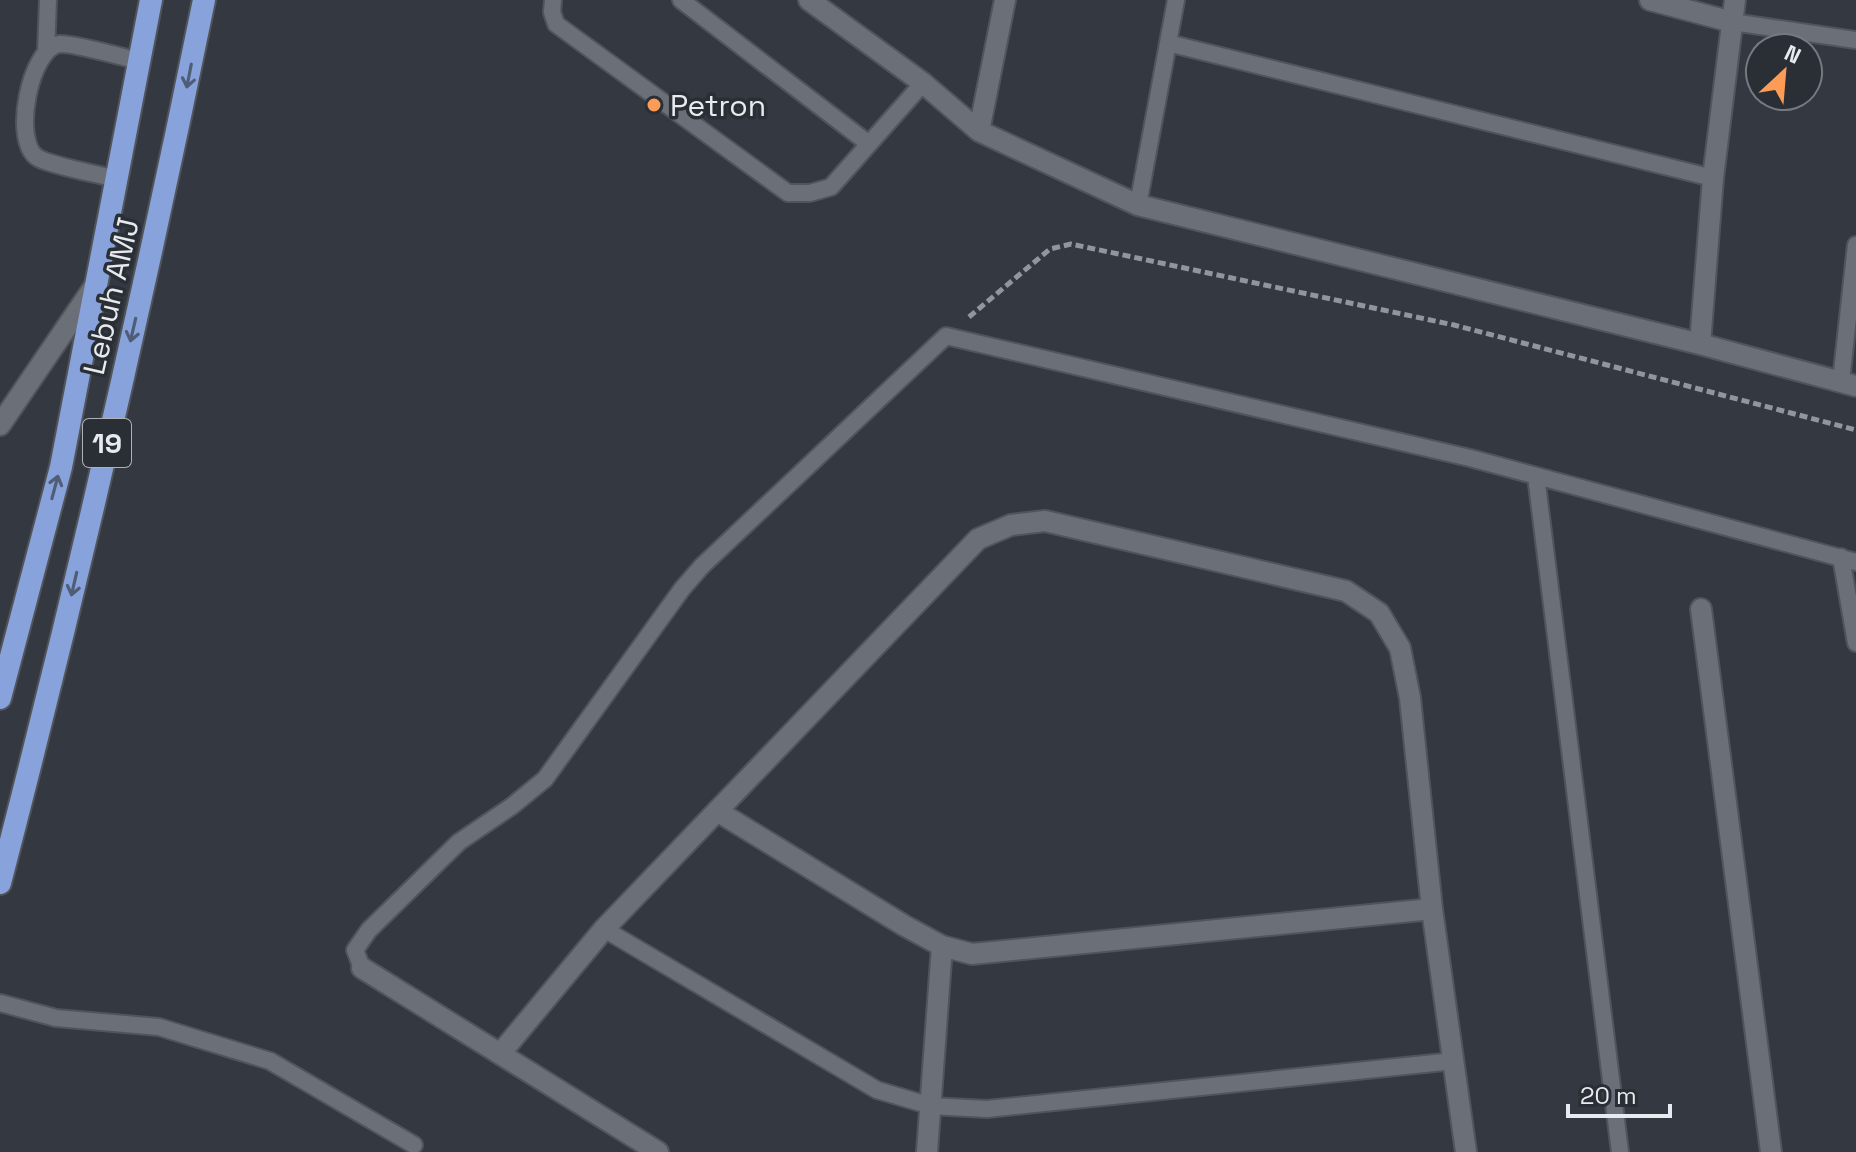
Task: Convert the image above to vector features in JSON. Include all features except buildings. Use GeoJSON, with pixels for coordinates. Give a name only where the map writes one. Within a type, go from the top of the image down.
{"type":"FeatureCollection","features":[{"type":"Feature","properties":{"kind":"highway","name":"Lebuh AMJ"},"geometry":{"type":"LineString","coordinates":[[0,698],[61,467],[151,0]]}},
{"type":"Feature","properties":{"kind":"highway","name":"Lebuh AMJ"},"geometry":{"type":"LineString","coordinates":[[0,883],[41,723],[164,201],[204,0]]}},
{"type":"Feature","properties":{"kind":"street"},"geometry":{"type":"LineString","coordinates":[[979,131],[1005,0]]}},
{"type":"Feature","properties":{"kind":"street"},"geometry":{"type":"LineString","coordinates":[[1650,0],[1732,22]]}},
{"type":"Feature","properties":{"kind":"street"},"geometry":{"type":"LineString","coordinates":[[1700,344],[1713,178],[1735,0]]}},
{"type":"Feature","properties":{"kind":"street"},"geometry":{"type":"LineString","coordinates":[[817,3],[923,83],[979,131],[1138,205],[1849,383]]}},
{"type":"Feature","properties":{"kind":"street"},"geometry":{"type":"LineString","coordinates":[[0,425],[96,284]]}},
{"type":"Feature","properties":{"kind":"street"},"geometry":{"type":"LineString","coordinates":[[500,1054],[604,929],[978,539],[1011,525],[1045,521],[1346,591],[1379,613],[1400,648],[1410,698],[1432,909],[1466,1152]]}},
{"type":"Feature","properties":{"kind":"street"},"geometry":{"type":"LineString","coordinates":[[1701,609],[1771,1152]]}},
{"type":"Feature","properties":{"kind":"street"},"geometry":{"type":"LineString","coordinates":[[717,811],[942,946],[972,954],[1432,909]]}},
{"type":"Feature","properties":{"kind":"street"},"geometry":{"type":"LineString","coordinates":[[927,1152],[942,946]]}},
{"type":"Feature","properties":{"kind":"street"},"geometry":{"type":"LineString","coordinates":[[362,968],[658,1152]]}},
{"type":"Feature","properties":{"kind":"lane"},"geometry":{"type":"LineString","coordinates":[[48,0],[46,51],[35,69],[23,122],[26,142],[36,157],[116,179]]}},
{"type":"Feature","properties":{"kind":"lane"},"geometry":{"type":"LineString","coordinates":[[553,0],[552,12],[556,24],[788,193],[810,193],[831,187],[923,83]]}},
{"type":"Feature","properties":{"kind":"lane"},"geometry":{"type":"LineString","coordinates":[[681,0],[869,144]]}},
{"type":"Feature","properties":{"kind":"lane"},"geometry":{"type":"LineString","coordinates":[[1138,205],[1176,0]]}},
{"type":"Feature","properties":{"kind":"lane"},"geometry":{"type":"LineString","coordinates":[[1732,22],[1856,40]]}},
{"type":"Feature","properties":{"kind":"lane"},"geometry":{"type":"LineString","coordinates":[[1168,43],[1713,178]]}},
{"type":"Feature","properties":{"kind":"lane"},"geometry":{"type":"LineString","coordinates":[[46,51],[59,44],[139,61]]}},
{"type":"Feature","properties":{"kind":"lane"},"geometry":{"type":"LineString","coordinates":[[1849,383],[1856,245]]}},
{"type":"Feature","properties":{"kind":"lane"},"geometry":{"type":"LineString","coordinates":[[362,968],[355,950],[369,930],[459,842],[545,779],[682,589],[702,566],[946,336],[1536,476],[1849,560],[1856,643]]}},
{"type":"Feature","properties":{"kind":"lane"},"geometry":{"type":"LineString","coordinates":[[1536,476],[1620,1152]]}},
{"type":"Feature","properties":{"kind":"lane"},"geometry":{"type":"LineString","coordinates":[[604,929],[877,1090],[931,1106],[987,1109],[1454,1061]]}},
{"type":"Feature","properties":{"kind":"lane"},"geometry":{"type":"LineString","coordinates":[[0,1003],[56,1018],[159,1027],[270,1061],[414,1145]]}},
{"type":"Feature","properties":{"kind":"path"},"geometry":{"type":"LineString","coordinates":[[946,336],[1050,249],[1071,244],[1454,325],[1856,430]]}},
{"type":"Feature","properties":{"kind":"place","name":"Petron"},"geometry":{"type":"Point","coordinates":[654,105]}}]}
